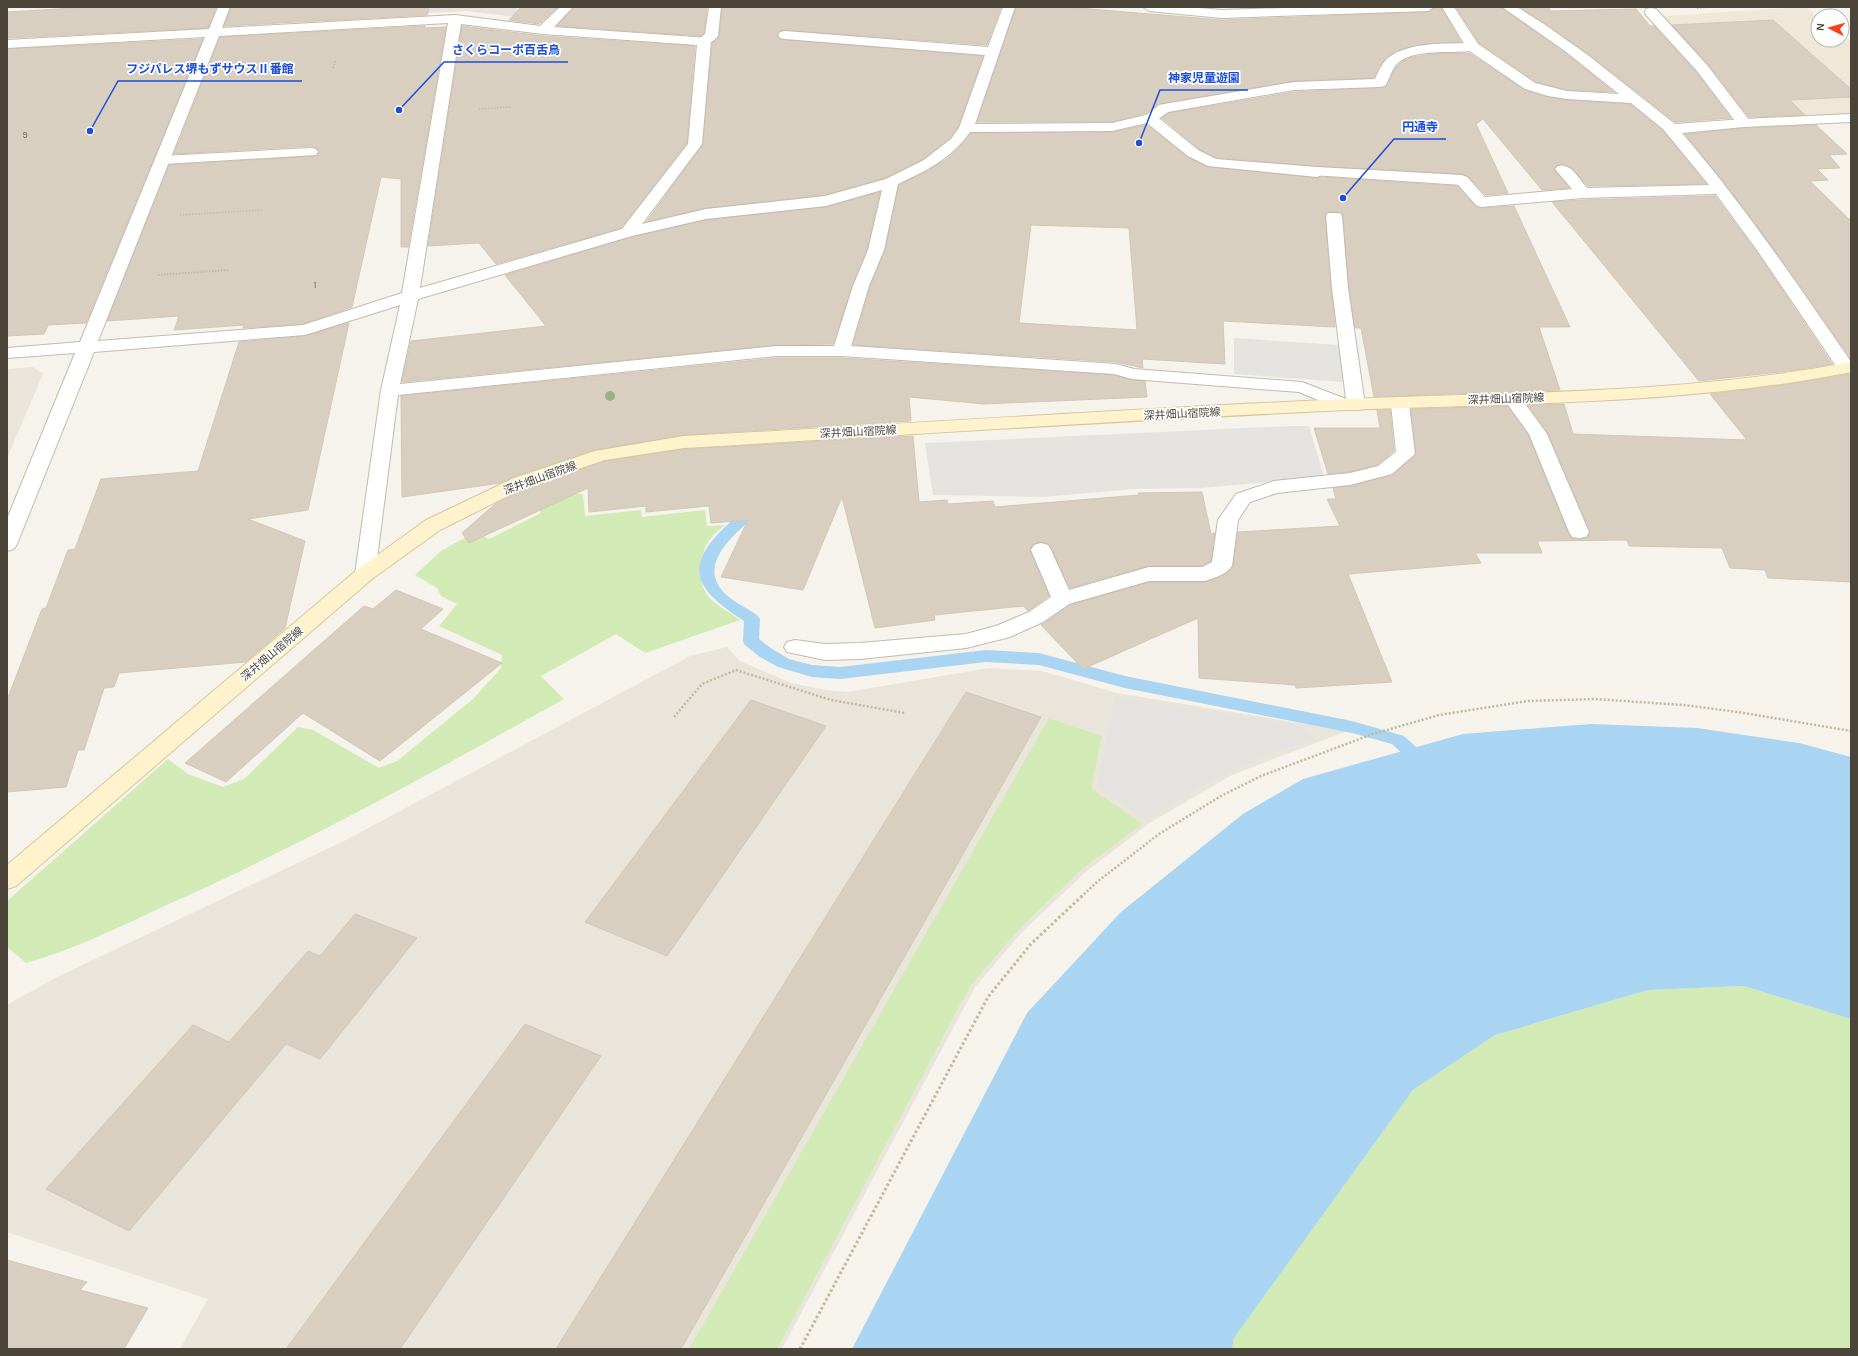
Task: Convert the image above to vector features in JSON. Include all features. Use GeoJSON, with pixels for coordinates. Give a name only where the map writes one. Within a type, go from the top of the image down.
{"type":"FeatureCollection","features":[{"type":"Feature","properties":{"kind":"main road","name":"深井畑山宿院線"},"geometry":{"type":"LineString","coordinates":[[7,879],[365,574],[433,525],[521,482],[602,455],[684,442],[1350,405],[1607,395],[1702,388],[1800,377],[1849,368]]}},
{"type":"Feature","properties":{"kind":"street"},"geometry":{"type":"LineString","coordinates":[[7,544],[140,218],[212,33],[224,7]]}},
{"type":"Feature","properties":{"kind":"street"},"geometry":{"type":"LineString","coordinates":[[543,30],[567,7]]}},
{"type":"Feature","properties":{"kind":"street"},"geometry":{"type":"LineString","coordinates":[[7,44],[455,19],[543,30],[704,41],[710,36],[716,7]]}},
{"type":"Feature","properties":{"kind":"street"},"geometry":{"type":"LineString","coordinates":[[7,353],[305,330],[410,296],[628,232],[706,214],[826,201],[891,182],[929,163],[956,142],[966,128],[992,51],[1009,7]]}},
{"type":"Feature","properties":{"kind":"street"},"geometry":{"type":"LineString","coordinates":[[1149,7],[1222,14],[1428,7]]}},
{"type":"Feature","properties":{"kind":"street"},"geometry":{"type":"LineString","coordinates":[[1448,7],[1473,47],[1530,86],[1548,92],[1592,98],[1635,99]]}},
{"type":"Feature","properties":{"kind":"street"},"geometry":{"type":"LineString","coordinates":[[1508,7],[1542,26],[1575,50],[1672,129],[1719,189],[1849,368]]}},
{"type":"Feature","properties":{"kind":"street"},"geometry":{"type":"LineString","coordinates":[[1651,12],[1702,68],[1744,123]]}},
{"type":"Feature","properties":{"kind":"street"},"geometry":{"type":"LineString","coordinates":[[365,574],[390,390],[410,296],[455,19]]}},
{"type":"Feature","properties":{"kind":"street"},"geometry":{"type":"LineString","coordinates":[[786,35],[992,51]]}},
{"type":"Feature","properties":{"kind":"street"},"geometry":{"type":"LineString","coordinates":[[628,232],[695,144],[704,41]]}},
{"type":"Feature","properties":{"kind":"street"},"geometry":{"type":"LineString","coordinates":[[966,128],[1098,128],[1128,124],[1150,118],[1164,108],[1294,86],[1380,83],[1392,62],[1403,55],[1448,48],[1473,47]]}},
{"type":"Feature","properties":{"kind":"street"},"geometry":{"type":"LineString","coordinates":[[1150,118],[1193,152],[1214,163],[1317,172],[1462,180],[1481,202],[1583,193],[1719,189]]}},
{"type":"Feature","properties":{"kind":"street"},"geometry":{"type":"LineString","coordinates":[[1672,129],[1744,123],[1851,118]]}},
{"type":"Feature","properties":{"kind":"street"},"geometry":{"type":"LineString","coordinates":[[163,160],[311,152]]}},
{"type":"Feature","properties":{"kind":"street"},"geometry":{"type":"LineString","coordinates":[[1563,169],[1583,193]]}},
{"type":"Feature","properties":{"kind":"street"},"geometry":{"type":"LineString","coordinates":[[841,351],[861,286],[876,250],[891,182]]}},
{"type":"Feature","properties":{"kind":"street"},"geometry":{"type":"LineString","coordinates":[[390,390],[776,351],[841,351],[1116,369],[1132,374],[1302,387],[1350,405],[1334,216]]}},
{"type":"Feature","properties":{"kind":"street"},"geometry":{"type":"LineString","coordinates":[[1512,398],[1538,434],[1579,532]]}},
{"type":"Feature","properties":{"kind":"street"},"geometry":{"type":"LineString","coordinates":[[795,647],[825,652],[860,651],[966,641],[1002,632],[1036,617],[1062,599],[1150,574],[1205,574],[1222,566],[1228,520],[1243,498],[1274,487],[1350,479],[1385,470],[1406,454],[1400,404]]}},
{"type":"Feature","properties":{"kind":"street"},"geometry":{"type":"LineString","coordinates":[[1041,550],[1062,599]]}},
{"type":"Feature","properties":{"kind":"path"},"geometry":{"type":"LineString","coordinates":[[140,218],[262,210]]}},
{"type":"Feature","properties":{"kind":"path"},"geometry":{"type":"LineString","coordinates":[[115,278],[228,270]]}},
{"type":"Feature","properties":{"kind":"path"},"geometry":{"type":"LineString","coordinates":[[674,717],[702,684],[736,670],[831,700],[905,713]]}},
{"type":"Feature","properties":{"kind":"path"},"geometry":{"type":"LineString","coordinates":[[800,1349],[988,997],[1031,944],[1097,882],[1159,834],[1221,796],[1261,776],[1373,734],[1439,715],[1528,701],[1595,699],[1682,705],[1738,712],[1851,731]]}},
{"type":"Feature","properties":{"kind":"shaded area"},"geometry":{"type":"Polygon","coordinates":[[[238,7],[517,7],[516,17],[465,11],[231,24],[238,7]]]}},
{"type":"Feature","properties":{"kind":"shaded area"},"geometry":{"type":"Polygon","coordinates":[[[1805,7],[1810,10],[1810,48],[1850,48],[1850,40],[1851,41],[1851,114],[1761,118],[1744,113],[1663,16],[1805,7]]]}},
{"type":"Feature","properties":{"kind":"shaded area"},"geometry":{"type":"Polygon","coordinates":[[[1234,338],[1339,345],[1343,382],[1234,374],[1234,338]]]}},
{"type":"Feature","properties":{"kind":"shaded area"},"geometry":{"type":"Polygon","coordinates":[[[33,367],[43,374],[7,458],[7,369],[33,367]]]}},
{"type":"Feature","properties":{"kind":"shaded area"},"geometry":{"type":"Polygon","coordinates":[[[1309,426],[1324,477],[1201,488],[1134,489],[1043,497],[933,495],[925,443],[1309,426]]]}},
{"type":"Feature","properties":{"kind":"shaded area"},"geometry":{"type":"Polygon","coordinates":[[[727,647],[740,661],[791,683],[826,690],[847,692],[989,668],[1042,671],[1117,693],[1347,731],[1232,775],[1148,824],[1087,871],[1024,930],[975,987],[782,1349],[180,1349],[208,1299],[7,1232],[7,1005],[55,978],[346,840],[690,656],[727,647]]]}},
{"type":"Feature","properties":{"kind":"shaded area"},"geometry":{"type":"Polygon","coordinates":[[[1115,696],[1300,725],[1315,740],[1270,754],[1227,773],[1187,795],[1147,821],[1097,786],[1115,696]]]}},
{"type":"Feature","properties":{"kind":"green space"},"geometry":{"type":"Polygon","coordinates":[[[570,494],[583,494],[585,516],[641,510],[642,517],[705,510],[707,526],[725,525],[711,538],[704,551],[700,567],[704,590],[711,599],[740,620],[645,653],[616,634],[541,676],[564,699],[370,806],[221,880],[63,951],[26,963],[7,947],[7,901],[168,759],[188,774],[223,787],[244,779],[298,727],[313,730],[379,768],[397,761],[473,699],[501,668],[502,655],[439,626],[457,604],[441,596],[437,588],[415,575],[441,551],[475,532],[489,539],[541,513],[531,502],[570,494]]]}},
{"type":"Feature","properties":{"kind":"green space"},"geometry":{"type":"Polygon","coordinates":[[[1049,718],[1102,736],[1091,788],[1142,824],[1082,869],[1020,928],[970,986],[777,1349],[689,1349],[1049,718]]]}},
{"type":"Feature","properties":{"kind":"green space"},"geometry":{"type":"Polygon","coordinates":[[[1744,986],[1851,1019],[1851,1349],[1232,1349],[1234,1338],[1413,1090],[1495,1035],[1648,990],[1744,986]]]}},
{"type":"Feature","properties":{"kind":"water"},"geometry":{"type":"Polygon","coordinates":[[[1591,724],[1697,728],[1799,743],[1851,757],[1851,1019],[1744,986],[1648,990],[1495,1035],[1413,1090],[1234,1338],[1232,1349],[852,1349],[1027,1013],[1121,912],[1243,814],[1303,779],[1463,734],[1591,724]]]}},
{"type":"Feature","properties":{"kind":"building"},"geometry":{"type":"Polygon","coordinates":[[[92,7],[216,7],[208,28],[7,38],[7,12],[92,7]]]}},
{"type":"Feature","properties":{"kind":"building"},"geometry":{"type":"Polygon","coordinates":[[[231,7],[429,7],[427,15],[224,26],[231,7]]]}},
{"type":"Feature","properties":{"kind":"building"},"geometry":{"type":"Polygon","coordinates":[[[521,7],[558,7],[539,24],[509,20],[521,7]]]}},
{"type":"Feature","properties":{"kind":"building"},"geometry":{"type":"Polygon","coordinates":[[[574,7],[707,7],[704,33],[701,36],[557,26],[574,7]]]}},
{"type":"Feature","properties":{"kind":"building"},"geometry":{"type":"Polygon","coordinates":[[[722,7],[1001,7],[987,45],[785,30],[780,31],[777,36],[780,39],[785,40],[983,56],[958,127],[950,138],[923,159],[885,178],[825,195],[706,208],[646,222],[703,144],[712,43],[719,36],[722,7]]]}},
{"type":"Feature","properties":{"kind":"building"},"geometry":{"type":"Polygon","coordinates":[[[1016,7],[1066,7],[1222,20],[1428,12],[1435,7],[1441,7],[1461,42],[1418,45],[1396,51],[1385,59],[1374,78],[1294,81],[1159,104],[1146,113],[1112,122],[977,122],[1016,7]]]}},
{"type":"Feature","properties":{"kind":"building"},"geometry":{"type":"Polygon","coordinates":[[[1456,7],[1501,7],[1564,52],[1614,92],[1567,90],[1536,82],[1479,43],[1456,7]]]}},
{"type":"Feature","properties":{"kind":"building"},"geometry":{"type":"Polygon","coordinates":[[[1520,7],[1549,7],[1550,11],[1636,9],[1650,26],[1654,26],[1696,72],[1731,118],[1675,122],[1590,55],[1520,7]]]}},
{"type":"Feature","properties":{"kind":"building"},"geometry":{"type":"Polygon","coordinates":[[[1773,20],[1851,89],[1851,97],[1790,100],[1805,115],[1749,117],[1708,64],[1672,25],[1773,20]]]}},
{"type":"Feature","properties":{"kind":"building"},"geometry":{"type":"Polygon","coordinates":[[[425,26],[424,28],[446,27],[408,247],[401,247],[401,179],[381,177],[352,307],[303,324],[243,328],[244,325],[174,330],[179,316],[107,321],[169,165],[316,156],[319,153],[317,148],[311,146],[174,154],[220,37],[425,26]]]}},
{"type":"Feature","properties":{"kind":"building"},"geometry":{"type":"Polygon","coordinates":[[[462,26],[543,36],[695,46],[687,143],[621,228],[496,264],[479,243],[428,246],[462,26]]]}},
{"type":"Feature","properties":{"kind":"building"},"geometry":{"type":"Polygon","coordinates":[[[203,39],[86,323],[48,325],[44,334],[7,336],[7,49],[203,39]]]}},
{"type":"Feature","properties":{"kind":"building"},"geometry":{"type":"Polygon","coordinates":[[[1469,53],[1525,90],[1548,97],[1567,100],[1630,104],[1662,130],[1706,184],[1588,186],[1572,168],[1562,164],[1557,165],[1554,169],[1569,188],[1542,190],[1483,119],[1476,124],[1508,193],[1486,195],[1468,176],[1462,174],[1317,166],[1216,158],[1199,149],[1162,118],[1169,113],[1294,92],[1385,87],[1396,67],[1403,61],[1412,57],[1434,54],[1469,53]]]}},
{"type":"Feature","properties":{"kind":"building"},"geometry":{"type":"Polygon","coordinates":[[[1147,125],[1187,157],[1208,167],[1317,178],[1321,177],[1457,186],[1475,206],[1480,208],[1514,206],[1570,327],[1539,327],[1560,390],[1374,397],[1361,328],[1355,328],[1349,288],[1343,216],[1340,212],[1328,212],[1325,216],[1335,327],[1223,321],[1225,364],[1142,359],[1143,368],[1116,362],[853,345],[870,287],[885,250],[899,185],[929,170],[948,158],[971,133],[1112,132],[1147,125]],[[1031,225],[1019,323],[1137,330],[1129,228],[1031,225]]]}},
{"type":"Feature","properties":{"kind":"building"},"geometry":{"type":"Polygon","coordinates":[[[1816,125],[1847,154],[1829,155],[1840,168],[1817,169],[1828,180],[1810,181],[1851,221],[1851,359],[1750,216],[1685,134],[1744,128],[1816,125]]]}},
{"type":"Feature","properties":{"kind":"building"},"geometry":{"type":"Polygon","coordinates":[[[880,192],[867,250],[852,286],[833,344],[776,345],[402,382],[411,341],[546,326],[505,275],[632,237],[706,220],[826,207],[880,192]]]}},
{"type":"Feature","properties":{"kind":"building"},"geometry":{"type":"Polygon","coordinates":[[[1715,196],[1756,251],[1832,364],[1788,371],[1699,381],[1552,202],[1715,196]]]}},
{"type":"Feature","properties":{"kind":"building"},"geometry":{"type":"Polygon","coordinates":[[[349,323],[308,510],[248,519],[305,541],[285,628],[246,662],[119,673],[114,687],[104,688],[84,750],[78,750],[66,787],[7,792],[7,700],[42,609],[46,608],[68,550],[75,549],[101,479],[198,471],[239,342],[305,336],[349,323]]]}},
{"type":"Feature","properties":{"kind":"building"},"geometry":{"type":"Polygon","coordinates":[[[776,358],[841,358],[1114,375],[1132,380],[1145,381],[1147,397],[984,404],[909,397],[911,421],[684,435],[595,450],[514,477],[501,483],[402,497],[401,396],[776,358]]]}},
{"type":"Feature","properties":{"kind":"building"},"geometry":{"type":"Polygon","coordinates":[[[1851,374],[1851,582],[1768,578],[1765,570],[1730,568],[1722,548],[1629,546],[1627,540],[1537,541],[1542,553],[1475,553],[1481,563],[1348,574],[1392,682],[1296,688],[1295,685],[1199,678],[1198,618],[1083,669],[1041,625],[1070,605],[1149,582],[1205,582],[1221,577],[1233,566],[1238,532],[1340,526],[1327,499],[1336,499],[1333,488],[1350,486],[1392,475],[1416,455],[1411,409],[1507,406],[1528,435],[1568,533],[1572,538],[1579,539],[1587,538],[1590,531],[1548,433],[1528,405],[1564,404],[1573,434],[1747,440],[1710,394],[1851,374]]]}},
{"type":"Feature","properties":{"kind":"building"},"geometry":{"type":"Polygon","coordinates":[[[1377,410],[1390,410],[1394,451],[1377,465],[1350,472],[1328,474],[1314,428],[1380,428],[1377,410]]]}},
{"type":"Feature","properties":{"kind":"building"},"geometry":{"type":"Polygon","coordinates":[[[913,436],[919,502],[947,500],[948,504],[993,501],[995,507],[1139,495],[1138,493],[1202,492],[1211,534],[1215,533],[1211,561],[1202,566],[1149,566],[1070,588],[1049,544],[1041,542],[1033,544],[1030,551],[1049,596],[1028,611],[1023,606],[934,615],[935,620],[875,628],[842,497],[803,590],[721,577],[748,520],[711,523],[709,506],[646,512],[646,506],[589,512],[588,488],[469,543],[462,533],[495,504],[529,487],[605,461],[684,449],[913,436]]]}},
{"type":"Feature","properties":{"kind":"building"},"geometry":{"type":"Polygon","coordinates":[[[396,590],[443,609],[421,629],[502,663],[380,761],[303,713],[226,782],[185,763],[364,606],[373,609],[396,590]]]}},
{"type":"Feature","properties":{"kind":"building"},"geometry":{"type":"Polygon","coordinates":[[[966,692],[1041,717],[681,1349],[556,1349],[966,692]]]}},
{"type":"Feature","properties":{"kind":"building"},"geometry":{"type":"Polygon","coordinates":[[[751,700],[826,726],[667,956],[585,922],[751,700]]]}},
{"type":"Feature","properties":{"kind":"building"},"geometry":{"type":"Polygon","coordinates":[[[355,914],[417,938],[320,1059],[286,1044],[129,1231],[46,1189],[193,1025],[229,1042],[308,951],[320,956],[355,914]]]}},
{"type":"Feature","properties":{"kind":"building"},"geometry":{"type":"Polygon","coordinates":[[[525,1024],[601,1056],[400,1349],[286,1349],[525,1024]]]}},
{"type":"Feature","properties":{"kind":"building"},"geometry":{"type":"Polygon","coordinates":[[[7,1260],[87,1282],[80,1290],[148,1308],[124,1349],[7,1349],[7,1260]]]}},
{"type":"Feature","properties":{"kind":"waterway"},"geometry":{"type":"LineString","coordinates":[[758,507],[738,523],[718,544],[711,556],[707,568],[708,580],[719,596],[752,619],[751,641],[766,653],[784,663],[812,671],[840,673],[986,656],[1039,659],[1125,682],[1352,727],[1398,740],[1420,760]]}},
{"type":"Feature","properties":{"kind":"place","name":"さくらコーポ百舌鳥"},"geometry":{"type":"Point","coordinates":[399,110]}},
{"type":"Feature","properties":{"kind":"place","name":"フジパレス堺もずサウスⅡ番館"},"geometry":{"type":"Point","coordinates":[90,131]}},
{"type":"Feature","properties":{"kind":"place","name":"神家児童遊園"},"geometry":{"type":"Point","coordinates":[1139,143]}},
{"type":"Feature","properties":{"kind":"place","name":"円通寺"},"geometry":{"type":"Point","coordinates":[1343,198]}}]}
